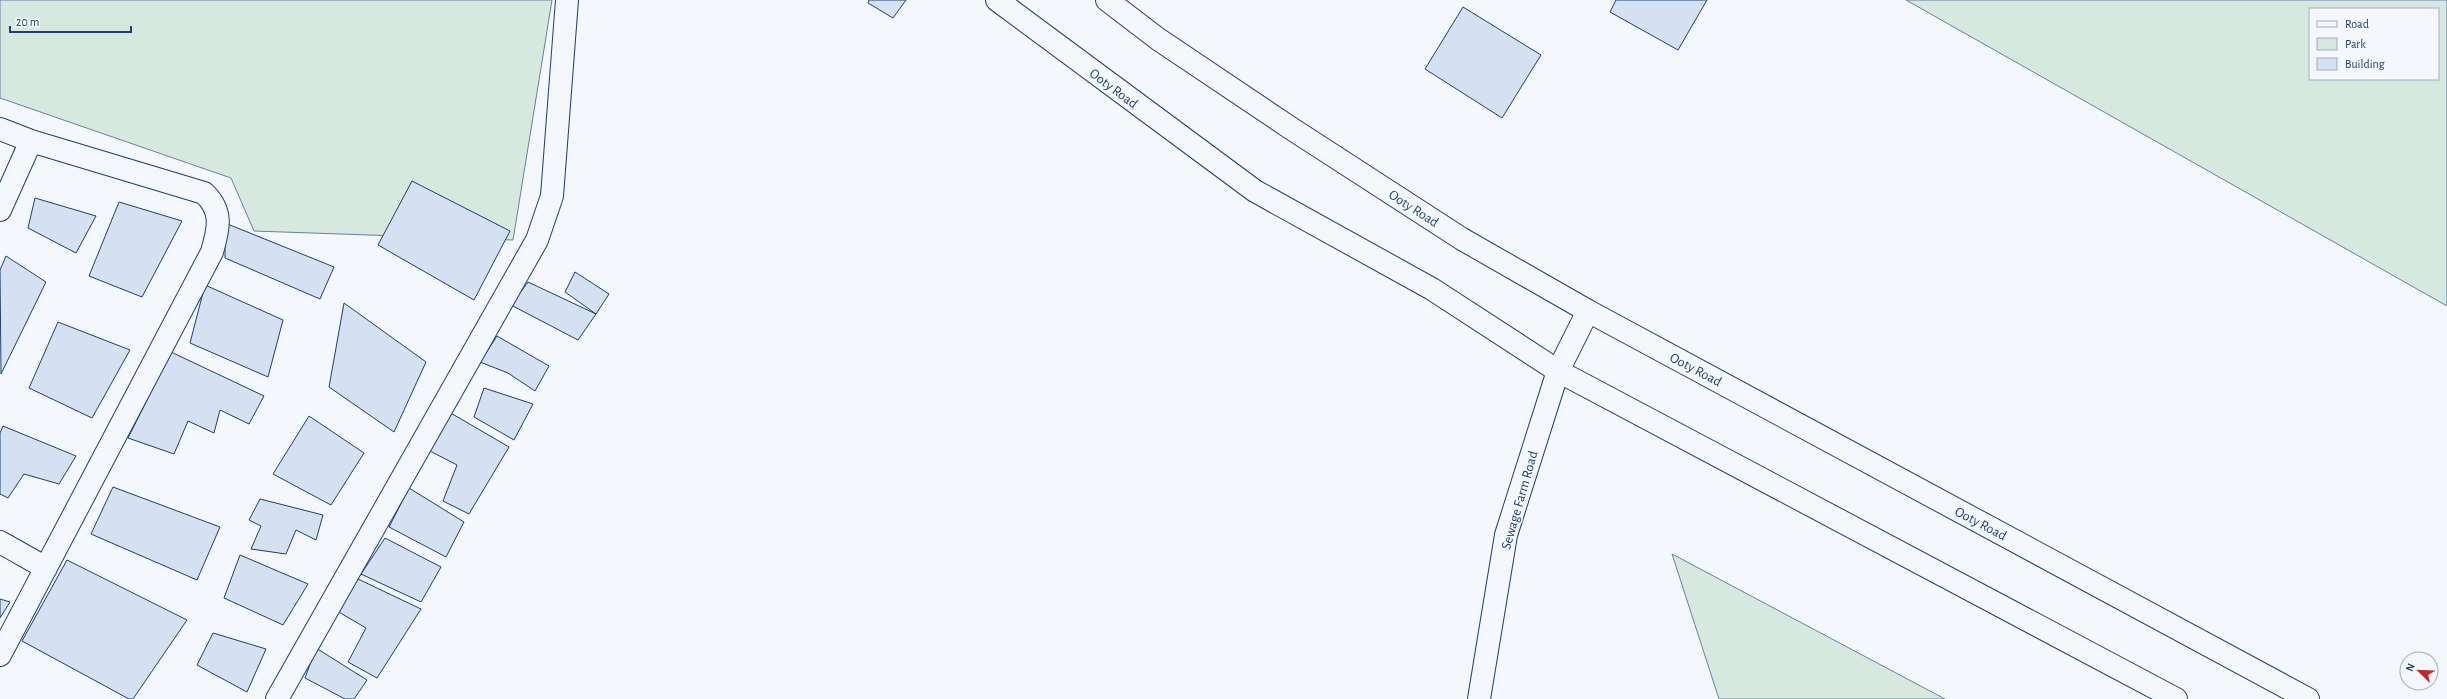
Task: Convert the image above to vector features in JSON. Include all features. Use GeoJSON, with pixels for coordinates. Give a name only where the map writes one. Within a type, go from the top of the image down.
{"type":"FeatureCollection","features":[{"type":"Feature","properties":{"kind":"main road"},"geometry":{"type":"LineString","coordinates":[[277,699],[537,240],[552,196],[567,0]]}},
{"type":"Feature","properties":{"kind":"main road","name":"Ooty Road"},"geometry":{"type":"LineString","coordinates":[[997,0],[1255,191],[1432,289],[1558,371],[2176,699]]}},
{"type":"Feature","properties":{"kind":"main road","name":"Ooty Road"},"geometry":{"type":"LineString","coordinates":[[1107,0],[1158,39],[1289,127],[1455,235],[1588,311],[2308,699]]}},
{"type":"Feature","properties":{"kind":"main road"},"geometry":{"type":"LineString","coordinates":[[0,129],[31,141],[204,193],[214,202],[218,220],[212,252],[0,655]]}},
{"type":"Feature","properties":{"kind":"main road"},"geometry":{"type":"LineString","coordinates":[[0,210],[31,141]]}},
{"type":"Feature","properties":{"kind":"main road","name":"Sewage Farm Road"},"geometry":{"type":"LineString","coordinates":[[1480,699],[1506,535],[1558,371],[1588,311]]}},
{"type":"Feature","properties":{"kind":"main road"},"geometry":{"type":"LineString","coordinates":[[0,542],[46,568]]}},
{"type":"Feature","properties":{"kind":"green space"},"geometry":{"type":"Polygon","coordinates":[[[0,0],[552,0],[513,240],[254,231],[231,178],[0,98],[0,0]]]}},
{"type":"Feature","properties":{"kind":"green space"},"geometry":{"type":"Polygon","coordinates":[[[1906,0],[2447,0],[2447,306],[1906,0]]]}},
{"type":"Feature","properties":{"kind":"green space"},"geometry":{"type":"Polygon","coordinates":[[[1672,554],[1945,699],[1719,699],[1672,554]]]}},
{"type":"Feature","properties":{"kind":"building"},"geometry":{"type":"Polygon","coordinates":[[[869,0],[906,0],[893,18],[868,3],[869,0]]]}},
{"type":"Feature","properties":{"kind":"building"},"geometry":{"type":"Polygon","coordinates":[[[1616,0],[1707,0],[1678,50],[1610,12],[1616,0]]]}},
{"type":"Feature","properties":{"kind":"building"},"geometry":{"type":"Polygon","coordinates":[[[1463,7],[1541,55],[1502,118],[1425,69],[1463,7]]]}},
{"type":"Feature","properties":{"kind":"building"},"geometry":{"type":"Polygon","coordinates":[[[412,181],[510,231],[474,300],[378,245],[412,181]]]}},
{"type":"Feature","properties":{"kind":"building"},"geometry":{"type":"Polygon","coordinates":[[[35,198],[96,216],[76,253],[28,228],[35,198]]]}},
{"type":"Feature","properties":{"kind":"building"},"geometry":{"type":"Polygon","coordinates":[[[119,202],[182,221],[142,297],[89,276],[119,202]]]}},
{"type":"Feature","properties":{"kind":"building"},"geometry":{"type":"Polygon","coordinates":[[[225,223],[334,267],[320,299],[225,258],[225,223]]]}},
{"type":"Feature","properties":{"kind":"building"},"geometry":{"type":"Polygon","coordinates":[[[6,256],[46,282],[1,374],[0,270],[6,256]]]}},
{"type":"Feature","properties":{"kind":"building"},"geometry":{"type":"Polygon","coordinates":[[[575,272],[609,294],[596,314],[565,292],[575,272]]]}},
{"type":"Feature","properties":{"kind":"building"},"geometry":{"type":"Polygon","coordinates":[[[528,282],[596,314],[578,340],[511,305],[528,282]]]}},
{"type":"Feature","properties":{"kind":"building"},"geometry":{"type":"Polygon","coordinates":[[[205,285],[283,320],[268,377],[190,343],[205,285]]]}},
{"type":"Feature","properties":{"kind":"building"},"geometry":{"type":"Polygon","coordinates":[[[344,303],[426,362],[394,432],[329,387],[344,303]]]}},
{"type":"Feature","properties":{"kind":"building"},"geometry":{"type":"Polygon","coordinates":[[[58,322],[130,350],[92,418],[29,388],[58,322]]]}},
{"type":"Feature","properties":{"kind":"building"},"geometry":{"type":"Polygon","coordinates":[[[497,336],[549,366],[535,391],[508,373],[480,362],[497,336]]]}},
{"type":"Feature","properties":{"kind":"building"},"geometry":{"type":"Polygon","coordinates":[[[171,352],[264,396],[249,424],[220,410],[214,433],[188,421],[174,454],[128,438],[171,352]]]}},
{"type":"Feature","properties":{"kind":"building"},"geometry":{"type":"Polygon","coordinates":[[[484,388],[533,404],[514,440],[474,417],[484,388]]]}},
{"type":"Feature","properties":{"kind":"building"},"geometry":{"type":"Polygon","coordinates":[[[449,412],[509,447],[469,514],[443,501],[457,465],[428,450],[449,412]]]}},
{"type":"Feature","properties":{"kind":"building"},"geometry":{"type":"Polygon","coordinates":[[[309,416],[364,453],[331,505],[273,474],[309,416]]]}},
{"type":"Feature","properties":{"kind":"building"},"geometry":{"type":"Polygon","coordinates":[[[3,426],[76,456],[59,484],[24,474],[8,498],[0,494],[0,433],[3,426]]]}},
{"type":"Feature","properties":{"kind":"building"},"geometry":{"type":"Polygon","coordinates":[[[113,487],[220,527],[197,580],[91,534],[113,487]]]}},
{"type":"Feature","properties":{"kind":"building"},"geometry":{"type":"Polygon","coordinates":[[[409,488],[464,522],[446,557],[389,527],[409,488]]]}},
{"type":"Feature","properties":{"kind":"building"},"geometry":{"type":"Polygon","coordinates":[[[260,499],[323,515],[316,540],[296,530],[286,554],[251,549],[261,526],[249,520],[260,499]]]}},
{"type":"Feature","properties":{"kind":"building"},"geometry":{"type":"Polygon","coordinates":[[[385,538],[441,567],[421,602],[361,574],[385,538]]]}},
{"type":"Feature","properties":{"kind":"building"},"geometry":{"type":"Polygon","coordinates":[[[240,555],[308,584],[283,625],[224,598],[240,555]]]}},
{"type":"Feature","properties":{"kind":"building"},"geometry":{"type":"Polygon","coordinates":[[[67,560],[187,620],[133,699],[129,699],[22,641],[67,560]]]}},
{"type":"Feature","properties":{"kind":"building"},"geometry":{"type":"Polygon","coordinates":[[[358,579],[421,609],[377,678],[348,662],[366,628],[337,611],[358,579]]]}},
{"type":"Feature","properties":{"kind":"building"},"geometry":{"type":"Polygon","coordinates":[[[0,599],[10,602],[0,618],[0,599]]]}},
{"type":"Feature","properties":{"kind":"building"},"geometry":{"type":"Polygon","coordinates":[[[213,633],[266,649],[247,692],[197,665],[213,633]]]}},
{"type":"Feature","properties":{"kind":"building"},"geometry":{"type":"Polygon","coordinates":[[[316,648],[367,680],[354,699],[345,699],[305,678],[316,648]]]}}]}
